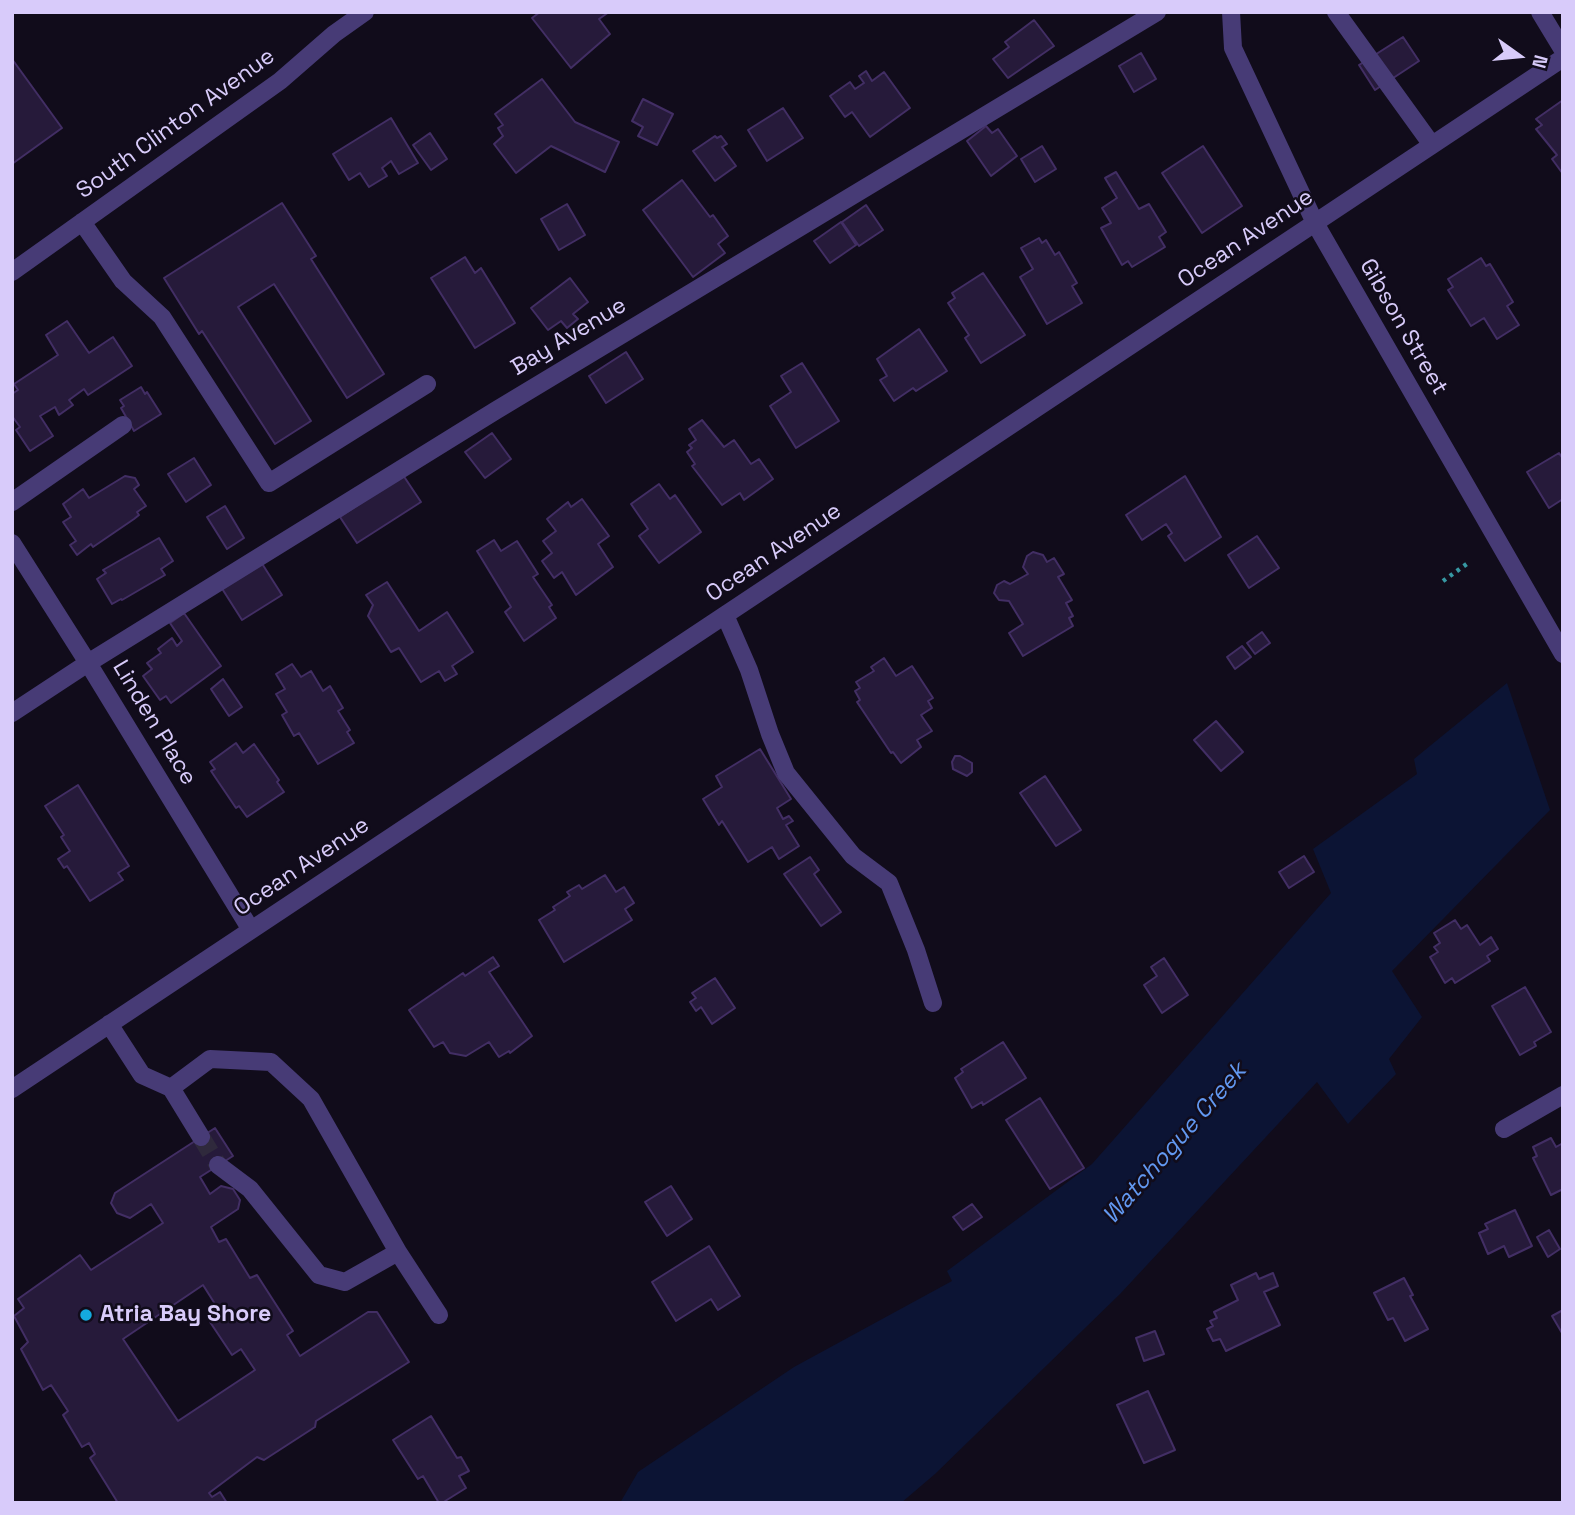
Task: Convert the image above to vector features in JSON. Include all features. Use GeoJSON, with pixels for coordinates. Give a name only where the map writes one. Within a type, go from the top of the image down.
{"type":"FeatureCollection","features":[{"type":"Feature","properties":{"kind":"street","name":"South Clinton Avenue"},"geometry":{"type":"LineString","coordinates":[[12,272],[279,81],[334,34],[365,12]]}},
{"type":"Feature","properties":{"kind":"street","name":"Bay Avenue"},"geometry":{"type":"LineString","coordinates":[[12,713],[88,663],[495,411],[1157,12]]}},
{"type":"Feature","properties":{"kind":"street","name":"Gibson Street"},"geometry":{"type":"LineString","coordinates":[[1231,12],[1233,48],[1315,223],[1563,654]]}},
{"type":"Feature","properties":{"kind":"street"},"geometry":{"type":"LineString","coordinates":[[1336,12],[1432,145]]}},
{"type":"Feature","properties":{"kind":"street"},"geometry":{"type":"LineString","coordinates":[[1540,12],[1563,50]]}},
{"type":"Feature","properties":{"kind":"street","name":"Ocean Avenue"},"geometry":{"type":"LineString","coordinates":[[12,1089],[1563,58]]}},
{"type":"Feature","properties":{"kind":"street"},"geometry":{"type":"LineString","coordinates":[[82,222],[123,281],[162,317],[270,482],[427,384]]}},
{"type":"Feature","properties":{"kind":"street"},"geometry":{"type":"LineString","coordinates":[[12,502],[123,425]]}},
{"type":"Feature","properties":{"kind":"street","name":"Linden Place"},"geometry":{"type":"LineString","coordinates":[[12,543],[251,930]]}},
{"type":"Feature","properties":{"kind":"street"},"geometry":{"type":"LineString","coordinates":[[725,615],[749,670],[786,773],[853,856],[889,883],[916,950],[933,1003]]}},
{"type":"Feature","properties":{"kind":"street"},"geometry":{"type":"LineString","coordinates":[[109,1024],[142,1075],[171,1088],[201,1137]]}},
{"type":"Feature","properties":{"kind":"street"},"geometry":{"type":"LineString","coordinates":[[171,1088],[210,1059],[271,1062],[311,1099],[398,1252],[439,1315]]}},
{"type":"Feature","properties":{"kind":"street"},"geometry":{"type":"LineString","coordinates":[[1504,1129],[1563,1095]]}},
{"type":"Feature","properties":{"kind":"street"},"geometry":{"type":"LineString","coordinates":[[218,1165],[250,1189],[319,1275],[345,1282],[398,1252]]}},
{"type":"Feature","properties":{"kind":"path"},"geometry":{"type":"LineString","coordinates":[[1443,581],[1468,564]]}},
{"type":"Feature","properties":{"kind":"water","name":"Watchogue Creek"},"geometry":{"type":"Polygon","coordinates":[[[1507,683],[1550,810],[1392,971],[1422,1017],[1389,1059],[1396,1074],[1348,1124],[1317,1082],[1120,1294],[935,1474],[901,1503],[620,1503],[638,1472],[794,1367],[952,1281],[947,1271],[1092,1164],[1331,893],[1313,849],[1417,774],[1414,759],[1507,683]]]}},
{"type":"Feature","properties":{"kind":"building"},"geometry":{"type":"Polygon","coordinates":[[[540,12],[609,12],[599,19],[610,34],[571,68],[532,18],[540,12]]]}},
{"type":"Feature","properties":{"kind":"building"},"geometry":{"type":"Polygon","coordinates":[[[1034,20],[1054,46],[1008,78],[993,59],[1009,47],[1005,42],[1034,20]]]}},
{"type":"Feature","properties":{"kind":"building"},"geometry":{"type":"Polygon","coordinates":[[[1403,37],[1419,61],[1375,90],[1359,65],[1403,37]]]}},
{"type":"Feature","properties":{"kind":"building"},"geometry":{"type":"Polygon","coordinates":[[[1141,53],[1156,79],[1134,92],[1119,66],[1141,53]]]}},
{"type":"Feature","properties":{"kind":"building"},"geometry":{"type":"Polygon","coordinates":[[[12,59],[62,128],[12,164],[12,59]]]}},
{"type":"Feature","properties":{"kind":"building"},"geometry":{"type":"Polygon","coordinates":[[[866,71],[872,81],[884,72],[910,108],[870,137],[852,112],[845,117],[830,96],[850,82],[855,89],[864,83],[859,76],[866,71]]]}},
{"type":"Feature","properties":{"kind":"building"},"geometry":{"type":"Polygon","coordinates":[[[542,79],[575,122],[619,142],[605,172],[551,146],[516,173],[494,144],[503,136],[498,128],[503,125],[495,114],[542,79]]]}},
{"type":"Feature","properties":{"kind":"building"},"geometry":{"type":"Polygon","coordinates":[[[643,99],[673,114],[657,145],[638,136],[643,127],[632,121],[643,99]]]}},
{"type":"Feature","properties":{"kind":"building"},"geometry":{"type":"Polygon","coordinates":[[[1563,100],[1563,174],[1552,159],[1557,155],[1536,129],[1542,125],[1536,119],[1563,100]]]}},
{"type":"Feature","properties":{"kind":"building"},"geometry":{"type":"Polygon","coordinates":[[[783,108],[803,138],[767,161],[748,130],[783,108]]]}},
{"type":"Feature","properties":{"kind":"building"},"geometry":{"type":"Polygon","coordinates":[[[391,118],[418,163],[399,174],[391,161],[382,168],[387,176],[369,187],[360,173],[349,180],[333,154],[391,118]]]}},
{"type":"Feature","properties":{"kind":"building"},"geometry":{"type":"Polygon","coordinates":[[[986,126],[992,133],[998,129],[1017,156],[991,176],[967,141],[986,126]]]}},
{"type":"Feature","properties":{"kind":"building"},"geometry":{"type":"Polygon","coordinates":[[[430,133],[447,159],[431,170],[413,145],[430,133]]]}},
{"type":"Feature","properties":{"kind":"building"},"geometry":{"type":"Polygon","coordinates":[[[715,136],[721,136],[727,144],[722,147],[736,166],[715,181],[693,151],[715,136]]]}},
{"type":"Feature","properties":{"kind":"building"},"geometry":{"type":"Polygon","coordinates":[[[1042,146],[1056,169],[1035,182],[1021,159],[1042,146]]]}},
{"type":"Feature","properties":{"kind":"building"},"geometry":{"type":"Polygon","coordinates":[[[1203,146],[1242,206],[1202,233],[1162,173],[1203,146]]]}},
{"type":"Feature","properties":{"kind":"building"},"geometry":{"type":"Polygon","coordinates":[[[1116,172],[1139,209],[1149,204],[1166,232],[1159,237],[1165,247],[1132,267],[1128,261],[1122,265],[1101,228],[1111,223],[1102,208],[1117,198],[1105,178],[1116,172]]]}},
{"type":"Feature","properties":{"kind":"building"},"geometry":{"type":"Polygon","coordinates":[[[682,180],[728,236],[718,244],[725,253],[693,277],[643,210],[682,180]]]}},
{"type":"Feature","properties":{"kind":"building"},"geometry":{"type":"Polygon","coordinates":[[[282,203],[316,256],[311,259],[384,374],[347,398],[274,284],[238,307],[311,421],[275,444],[202,331],[199,334],[164,278],[282,203]]]}},
{"type":"Feature","properties":{"kind":"building"},"geometry":{"type":"Polygon","coordinates":[[[567,204],[585,235],[559,250],[541,219],[567,204]]]}},
{"type":"Feature","properties":{"kind":"building"},"geometry":{"type":"Polygon","coordinates":[[[866,205],[883,230],[859,246],[842,222],[866,205]]]}},
{"type":"Feature","properties":{"kind":"building"},"geometry":{"type":"Polygon","coordinates":[[[841,222],[856,245],[830,263],[814,241],[841,222]]]}},
{"type":"Feature","properties":{"kind":"building"},"geometry":{"type":"Polygon","coordinates":[[[1039,238],[1042,243],[1046,240],[1055,255],[1059,252],[1077,283],[1072,286],[1082,303],[1047,324],[1020,277],[1033,269],[1021,248],[1039,238]]]}},
{"type":"Feature","properties":{"kind":"building"},"geometry":{"type":"Polygon","coordinates":[[[465,257],[475,273],[481,268],[515,323],[475,348],[431,278],[465,257]]]}},
{"type":"Feature","properties":{"kind":"building"},"geometry":{"type":"Polygon","coordinates":[[[1481,258],[1486,266],[1490,264],[1513,302],[1507,306],[1519,325],[1497,339],[1484,318],[1471,326],[1448,290],[1453,287],[1448,279],[1481,258]]]}},
{"type":"Feature","properties":{"kind":"building"},"geometry":{"type":"Polygon","coordinates":[[[983,273],[1025,335],[981,363],[965,338],[969,335],[948,303],[955,298],[952,293],[983,273]]]}},
{"type":"Feature","properties":{"kind":"building"},"geometry":{"type":"Polygon","coordinates":[[[570,278],[588,302],[573,314],[578,319],[567,328],[561,321],[548,330],[531,308],[570,278]]]}},
{"type":"Feature","properties":{"kind":"building"},"geometry":{"type":"Polygon","coordinates":[[[67,321],[89,353],[113,337],[132,366],[88,395],[84,389],[69,400],[73,405],[59,415],[55,407],[40,416],[53,436],[30,451],[16,430],[20,427],[12,416],[12,394],[18,390],[14,384],[58,355],[46,335],[67,321]]]}},
{"type":"Feature","properties":{"kind":"building"},"geometry":{"type":"Polygon","coordinates":[[[919,329],[947,371],[916,391],[913,388],[894,401],[880,380],[887,376],[877,359],[919,329]]]}},
{"type":"Feature","properties":{"kind":"building"},"geometry":{"type":"Polygon","coordinates":[[[626,352],[643,379],[606,403],[589,376],[626,352]]]}},
{"type":"Feature","properties":{"kind":"building"},"geometry":{"type":"Polygon","coordinates":[[[802,363],[839,421],[796,448],[770,406],[791,392],[781,376],[802,363]]]}},
{"type":"Feature","properties":{"kind":"building"},"geometry":{"type":"Polygon","coordinates":[[[141,387],[161,414],[134,431],[121,408],[124,406],[120,400],[141,387]]]}},
{"type":"Feature","properties":{"kind":"building"},"geometry":{"type":"Polygon","coordinates":[[[702,420],[724,447],[734,440],[751,464],[759,459],[773,479],[744,500],[740,493],[722,505],[692,466],[695,464],[687,452],[692,448],[689,445],[696,440],[689,429],[702,420]]]}},
{"type":"Feature","properties":{"kind":"building"},"geometry":{"type":"Polygon","coordinates":[[[492,433],[511,459],[485,478],[465,452],[492,433]]]}},
{"type":"Feature","properties":{"kind":"building"},"geometry":{"type":"Polygon","coordinates":[[[1559,453],[1563,459],[1563,499],[1549,508],[1527,472],[1559,453]]]}},
{"type":"Feature","properties":{"kind":"building"},"geometry":{"type":"Polygon","coordinates":[[[194,458],[211,485],[186,502],[168,474],[194,458]]]}},
{"type":"Feature","properties":{"kind":"building"},"geometry":{"type":"Polygon","coordinates":[[[403,475],[421,502],[357,543],[340,517],[403,475]]]}},
{"type":"Feature","properties":{"kind":"building"},"geometry":{"type":"Polygon","coordinates":[[[125,476],[135,478],[139,485],[134,489],[146,506],[137,512],[139,515],[134,519],[77,555],[70,545],[76,541],[63,522],[71,517],[63,504],[83,489],[89,498],[125,476]]]}},
{"type":"Feature","properties":{"kind":"building"},"geometry":{"type":"Polygon","coordinates":[[[1185,476],[1221,537],[1185,561],[1168,536],[1172,533],[1166,524],[1142,540],[1126,515],[1185,476]]]}},
{"type":"Feature","properties":{"kind":"building"},"geometry":{"type":"Polygon","coordinates":[[[659,484],[670,499],[675,495],[701,532],[659,563],[639,536],[648,529],[631,504],[659,484]]]}},
{"type":"Feature","properties":{"kind":"building"},"geometry":{"type":"Polygon","coordinates":[[[582,499],[609,536],[598,544],[613,567],[576,595],[562,572],[554,578],[542,561],[552,553],[543,541],[556,531],[547,519],[568,502],[571,507],[582,499]]]}},
{"type":"Feature","properties":{"kind":"building"},"geometry":{"type":"Polygon","coordinates":[[[225,506],[244,538],[227,549],[207,517],[225,506]]]}},
{"type":"Feature","properties":{"kind":"building"},"geometry":{"type":"Polygon","coordinates":[[[1257,536],[1279,568],[1249,588],[1228,555],[1257,536]]]}},
{"type":"Feature","properties":{"kind":"building"},"geometry":{"type":"Polygon","coordinates":[[[159,538],[173,561],[161,569],[165,575],[112,604],[97,579],[106,573],[103,570],[159,538]]]}},
{"type":"Feature","properties":{"kind":"building"},"geometry":{"type":"Polygon","coordinates":[[[494,540],[501,551],[517,541],[538,574],[533,577],[552,605],[549,607],[556,618],[524,641],[505,612],[511,607],[477,551],[494,540]]]}},
{"type":"Feature","properties":{"kind":"building"},"geometry":{"type":"Polygon","coordinates":[[[1033,552],[1043,555],[1047,562],[1054,558],[1064,574],[1058,577],[1072,600],[1066,603],[1073,616],[1069,618],[1073,626],[1023,656],[1009,633],[1023,624],[1009,601],[999,600],[994,593],[997,585],[1004,581],[1010,584],[1028,574],[1023,567],[1027,556],[1033,552]]]}},
{"type":"Feature","properties":{"kind":"building"},"geometry":{"type":"Polygon","coordinates":[[[261,562],[282,595],[242,620],[221,587],[261,562]]]}},
{"type":"Feature","properties":{"kind":"building"},"geometry":{"type":"Polygon","coordinates":[[[387,582],[419,631],[447,612],[473,652],[452,666],[457,674],[445,681],[439,671],[421,682],[399,648],[391,652],[368,616],[373,605],[366,595],[387,582]]]}},
{"type":"Feature","properties":{"kind":"building"},"geometry":{"type":"Polygon","coordinates":[[[184,613],[221,666],[171,703],[166,696],[160,700],[143,676],[152,669],[147,663],[161,653],[158,649],[172,638],[177,646],[182,641],[170,623],[184,613]]]}},
{"type":"Feature","properties":{"kind":"building"},"geometry":{"type":"Polygon","coordinates":[[[1262,632],[1270,643],[1255,654],[1247,643],[1262,632]]]}},
{"type":"Feature","properties":{"kind":"building"},"geometry":{"type":"Polygon","coordinates":[[[1242,646],[1251,657],[1235,669],[1227,657],[1242,646]]]}},
{"type":"Feature","properties":{"kind":"building"},"geometry":{"type":"Polygon","coordinates":[[[884,658],[896,676],[912,666],[933,698],[928,701],[932,708],[921,715],[932,731],[917,740],[921,747],[901,763],[893,752],[891,753],[857,702],[860,700],[855,691],[860,688],[856,682],[874,671],[871,667],[884,658]]]}},
{"type":"Feature","properties":{"kind":"building"},"geometry":{"type":"Polygon","coordinates":[[[292,664],[301,677],[311,671],[323,691],[330,686],[343,708],[338,711],[350,730],[347,732],[354,743],[318,764],[299,733],[294,736],[282,715],[287,712],[276,694],[285,689],[276,674],[292,664]]]}},
{"type":"Feature","properties":{"kind":"building"},"geometry":{"type":"Polygon","coordinates":[[[223,679],[242,707],[229,716],[211,689],[223,679]]]}},
{"type":"Feature","properties":{"kind":"building"},"geometry":{"type":"Polygon","coordinates":[[[1216,721],[1243,752],[1221,771],[1194,740],[1216,721]]]}},
{"type":"Feature","properties":{"kind":"building"},"geometry":{"type":"Polygon","coordinates":[[[236,743],[243,753],[254,744],[279,780],[277,782],[284,792],[247,817],[239,806],[236,808],[211,771],[215,769],[210,762],[236,743]]]}},
{"type":"Feature","properties":{"kind":"building"},"geometry":{"type":"Polygon","coordinates":[[[760,749],[791,799],[777,808],[783,819],[789,816],[793,821],[786,825],[799,846],[779,859],[772,847],[748,862],[722,821],[719,825],[703,799],[722,787],[716,776],[760,749]]]}},
{"type":"Feature","properties":{"kind":"building"},"geometry":{"type":"Polygon","coordinates":[[[955,756],[972,763],[972,772],[967,776],[953,769],[955,756]]]}},
{"type":"Feature","properties":{"kind":"building"},"geometry":{"type":"Polygon","coordinates":[[[1045,776],[1081,830],[1056,846],[1020,793],[1045,776]]]}},
{"type":"Feature","properties":{"kind":"building"},"geometry":{"type":"Polygon","coordinates":[[[78,785],[129,866],[118,873],[123,880],[90,901],[67,866],[64,868],[58,859],[70,851],[61,837],[64,835],[45,806],[78,785]]]}},
{"type":"Feature","properties":{"kind":"building"},"geometry":{"type":"Polygon","coordinates":[[[1304,856],[1314,872],[1289,888],[1279,872],[1304,856]]]}},
{"type":"Feature","properties":{"kind":"building"},"geometry":{"type":"Polygon","coordinates":[[[810,857],[819,870],[814,874],[841,912],[821,926],[784,874],[810,857]]]}},
{"type":"Feature","properties":{"kind":"building"},"geometry":{"type":"Polygon","coordinates":[[[605,875],[616,892],[624,887],[634,903],[625,909],[632,920],[564,962],[539,920],[570,896],[567,892],[579,885],[582,889],[605,875]]]}},
{"type":"Feature","properties":{"kind":"building"},"geometry":{"type":"Polygon","coordinates":[[[1455,920],[1461,929],[1467,925],[1480,945],[1491,937],[1498,949],[1487,956],[1490,961],[1455,983],[1452,978],[1445,983],[1430,957],[1438,952],[1434,947],[1440,943],[1434,933],[1455,920]]]}},
{"type":"Feature","properties":{"kind":"building"},"geometry":{"type":"Polygon","coordinates":[[[493,957],[499,966],[489,972],[532,1036],[510,1053],[509,1051],[499,1057],[489,1042],[466,1056],[450,1053],[443,1042],[434,1047],[409,1010],[463,973],[465,976],[493,957]]]}},
{"type":"Feature","properties":{"kind":"building"},"geometry":{"type":"Polygon","coordinates":[[[1164,958],[1188,995],[1162,1013],[1144,985],[1157,976],[1151,967],[1164,958]]]}},
{"type":"Feature","properties":{"kind":"building"},"geometry":{"type":"Polygon","coordinates":[[[715,978],[735,1008],[712,1024],[701,1007],[696,1011],[690,1002],[696,998],[692,993],[715,978]]]}},
{"type":"Feature","properties":{"kind":"building"},"geometry":{"type":"Polygon","coordinates":[[[1525,987],[1551,1032],[1534,1042],[1536,1046],[1520,1055],[1492,1006],[1525,987]]]}},
{"type":"Feature","properties":{"kind":"building"},"geometry":{"type":"Polygon","coordinates":[[[1003,1042],[1026,1078],[983,1105],[982,1102],[972,1108],[955,1078],[963,1072],[961,1069],[1003,1042]]]}},
{"type":"Feature","properties":{"kind":"building"},"geometry":{"type":"Polygon","coordinates":[[[1040,1098],[1084,1168],[1050,1189],[1006,1120],[1040,1098]]]}},
{"type":"Feature","properties":{"kind":"building","name":"Atria Bay Shore"},"geometry":{"type":"Polygon","coordinates":[[[215,1128],[233,1156],[200,1177],[210,1194],[221,1186],[233,1189],[240,1200],[238,1209],[211,1227],[219,1242],[226,1239],[250,1278],[257,1275],[293,1331],[287,1335],[300,1356],[368,1312],[377,1312],[409,1362],[316,1421],[315,1427],[264,1460],[257,1457],[209,1493],[212,1497],[220,1492],[227,1503],[118,1503],[90,1458],[95,1454],[89,1443],[82,1447],[63,1415],[68,1411],[51,1385],[43,1390],[21,1349],[28,1342],[14,1316],[24,1308],[18,1299],[80,1255],[91,1270],[163,1223],[151,1204],[130,1218],[117,1213],[111,1203],[115,1193],[215,1128]],[[203,1285],[123,1339],[178,1421],[255,1370],[241,1349],[232,1355],[210,1322],[222,1315],[203,1285]]]}},
{"type":"Feature","properties":{"kind":"building"},"geometry":{"type":"Polygon","coordinates":[[[1551,1138],[1556,1147],[1563,1143],[1563,1189],[1551,1195],[1533,1158],[1537,1156],[1533,1147],[1551,1138]]]}},
{"type":"Feature","properties":{"kind":"building"},"geometry":{"type":"Polygon","coordinates":[[[671,1186],[692,1219],[667,1236],[645,1202],[671,1186]]]}},
{"type":"Feature","properties":{"kind":"building"},"geometry":{"type":"Polygon","coordinates":[[[972,1204],[982,1217],[963,1230],[953,1217],[972,1204]]]}},
{"type":"Feature","properties":{"kind":"building"},"geometry":{"type":"Polygon","coordinates":[[[1515,1210],[1532,1246],[1509,1257],[1504,1246],[1488,1254],[1479,1233],[1488,1229],[1485,1224],[1515,1210]]]}},
{"type":"Feature","properties":{"kind":"building"},"geometry":{"type":"Polygon","coordinates":[[[1549,1230],[1560,1249],[1548,1257],[1537,1237],[1549,1230]]]}},
{"type":"Feature","properties":{"kind":"building"},"geometry":{"type":"Polygon","coordinates":[[[709,1246],[740,1296],[718,1310],[711,1299],[676,1321],[652,1282],[709,1246]]]}},
{"type":"Feature","properties":{"kind":"building"},"geometry":{"type":"Polygon","coordinates":[[[1256,1273],[1259,1279],[1273,1273],[1278,1286],[1264,1292],[1280,1325],[1226,1351],[1220,1339],[1213,1341],[1207,1329],[1213,1326],[1210,1321],[1217,1318],[1214,1312],[1238,1300],[1231,1285],[1256,1273]]]}},
{"type":"Feature","properties":{"kind":"building"},"geometry":{"type":"Polygon","coordinates":[[[1404,1278],[1413,1295],[1410,1296],[1428,1329],[1405,1341],[1393,1318],[1388,1320],[1374,1293],[1404,1278]]]}},
{"type":"Feature","properties":{"kind":"building"},"geometry":{"type":"Polygon","coordinates":[[[1563,1310],[1563,1333],[1562,1333],[1552,1316],[1563,1310]]]}},
{"type":"Feature","properties":{"kind":"building"},"geometry":{"type":"Polygon","coordinates":[[[1155,1331],[1164,1354],[1144,1361],[1136,1338],[1155,1331]]]}},
{"type":"Feature","properties":{"kind":"building"},"geometry":{"type":"Polygon","coordinates":[[[1148,1391],[1175,1450],[1144,1463],[1117,1405],[1148,1391]]]}},
{"type":"Feature","properties":{"kind":"building"},"geometry":{"type":"Polygon","coordinates":[[[431,1416],[457,1458],[461,1457],[469,1471],[459,1476],[466,1488],[442,1503],[439,1503],[423,1476],[418,1479],[393,1440],[431,1416]]]}},
{"type":"Feature","properties":{"kind":"tunnel"},"geometry":{"type":"LineString","coordinates":[[201,1137],[218,1165]]}},
{"type":"Feature","properties":{"kind":"place","name":"Atria Bay Shore"},"geometry":{"type":"Point","coordinates":[86,1315]}}]}
